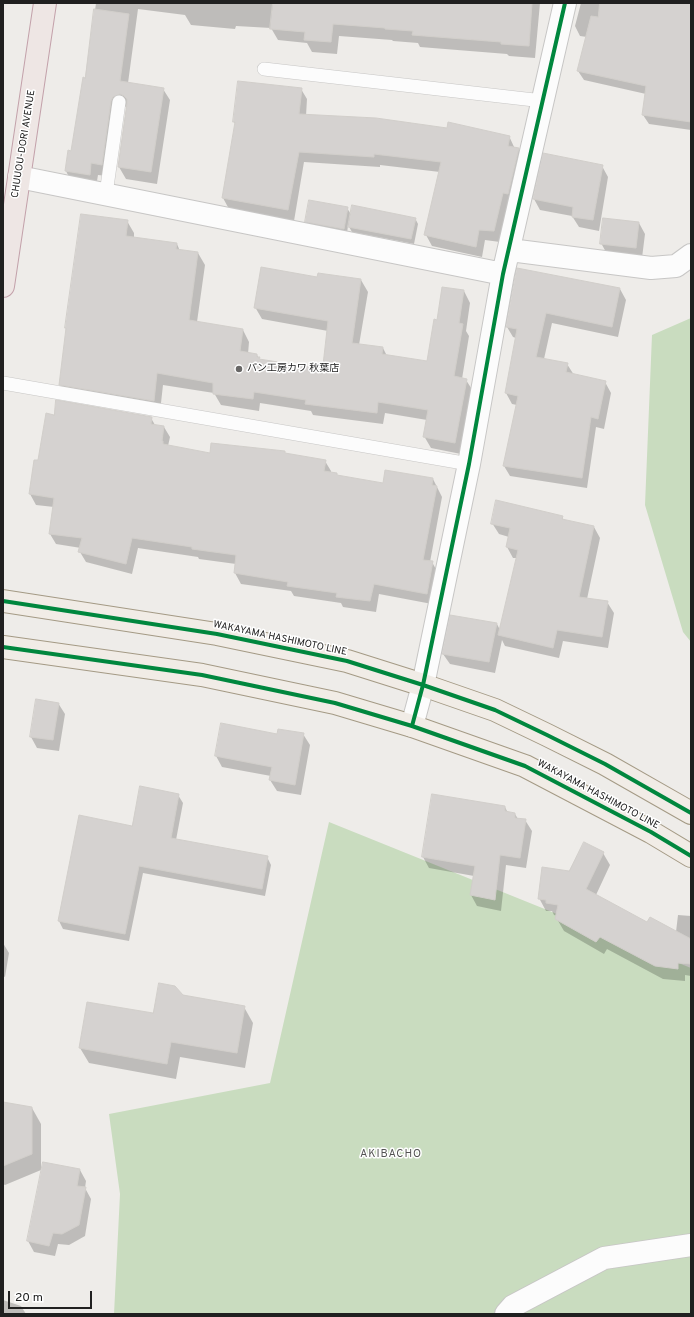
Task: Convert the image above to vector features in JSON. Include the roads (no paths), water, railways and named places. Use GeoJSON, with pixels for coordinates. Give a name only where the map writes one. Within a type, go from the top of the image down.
{"type":"FeatureCollection","features":[{"type":"Feature","properties":{"kind":"highway","name":"CHUUOU-DORI AVENUE"},"geometry":{"type":"LineString","coordinates":[[3,286],[46,3]]}},
{"type":"Feature","properties":{"kind":"main road","name":"WAKAYAMA HASHIMOTO LINE"},"geometry":{"type":"LineString","coordinates":[[3,601],[217,634],[347,661],[423,685],[494,710],[605,764],[691,813]]}},
{"type":"Feature","properties":{"kind":"main road","name":"WAKAYAMA HASHIMOTO LINE"},"geometry":{"type":"LineString","coordinates":[[3,647],[202,675],[335,704],[412,726],[525,766],[651,832],[691,856]]}},
{"type":"Feature","properties":{"kind":"street"},"geometry":{"type":"LineString","coordinates":[[412,726],[423,685],[469,464],[503,274],[510,250],[565,3]]}},
{"type":"Feature","properties":{"kind":"street"},"geometry":{"type":"LineString","coordinates":[[19,177],[503,274]]}},
{"type":"Feature","properties":{"kind":"street"},"geometry":{"type":"LineString","coordinates":[[510,250],[650,268],[676,266],[691,255]]}},
{"type":"Feature","properties":{"kind":"street"},"geometry":{"type":"LineString","coordinates":[[506,1314],[513,1306],[604,1258],[691,1245]]}},
{"type":"Feature","properties":{"kind":"lane"},"geometry":{"type":"LineString","coordinates":[[264,70],[543,101]]}},
{"type":"Feature","properties":{"kind":"lane"},"geometry":{"type":"LineString","coordinates":[[106,194],[119,102]]}},
{"type":"Feature","properties":{"kind":"lane"},"geometry":{"type":"LineString","coordinates":[[3,383],[469,464]]}},
{"type":"Feature","properties":{"kind":"place","name":"パン工房カワ 秋葉店"},"geometry":{"type":"Point","coordinates":[239,369]}},
{"type":"Feature","properties":{"kind":"district","name":"AKIBACHO"},"geometry":{"type":"Point","coordinates":[391,1155]}}]}
